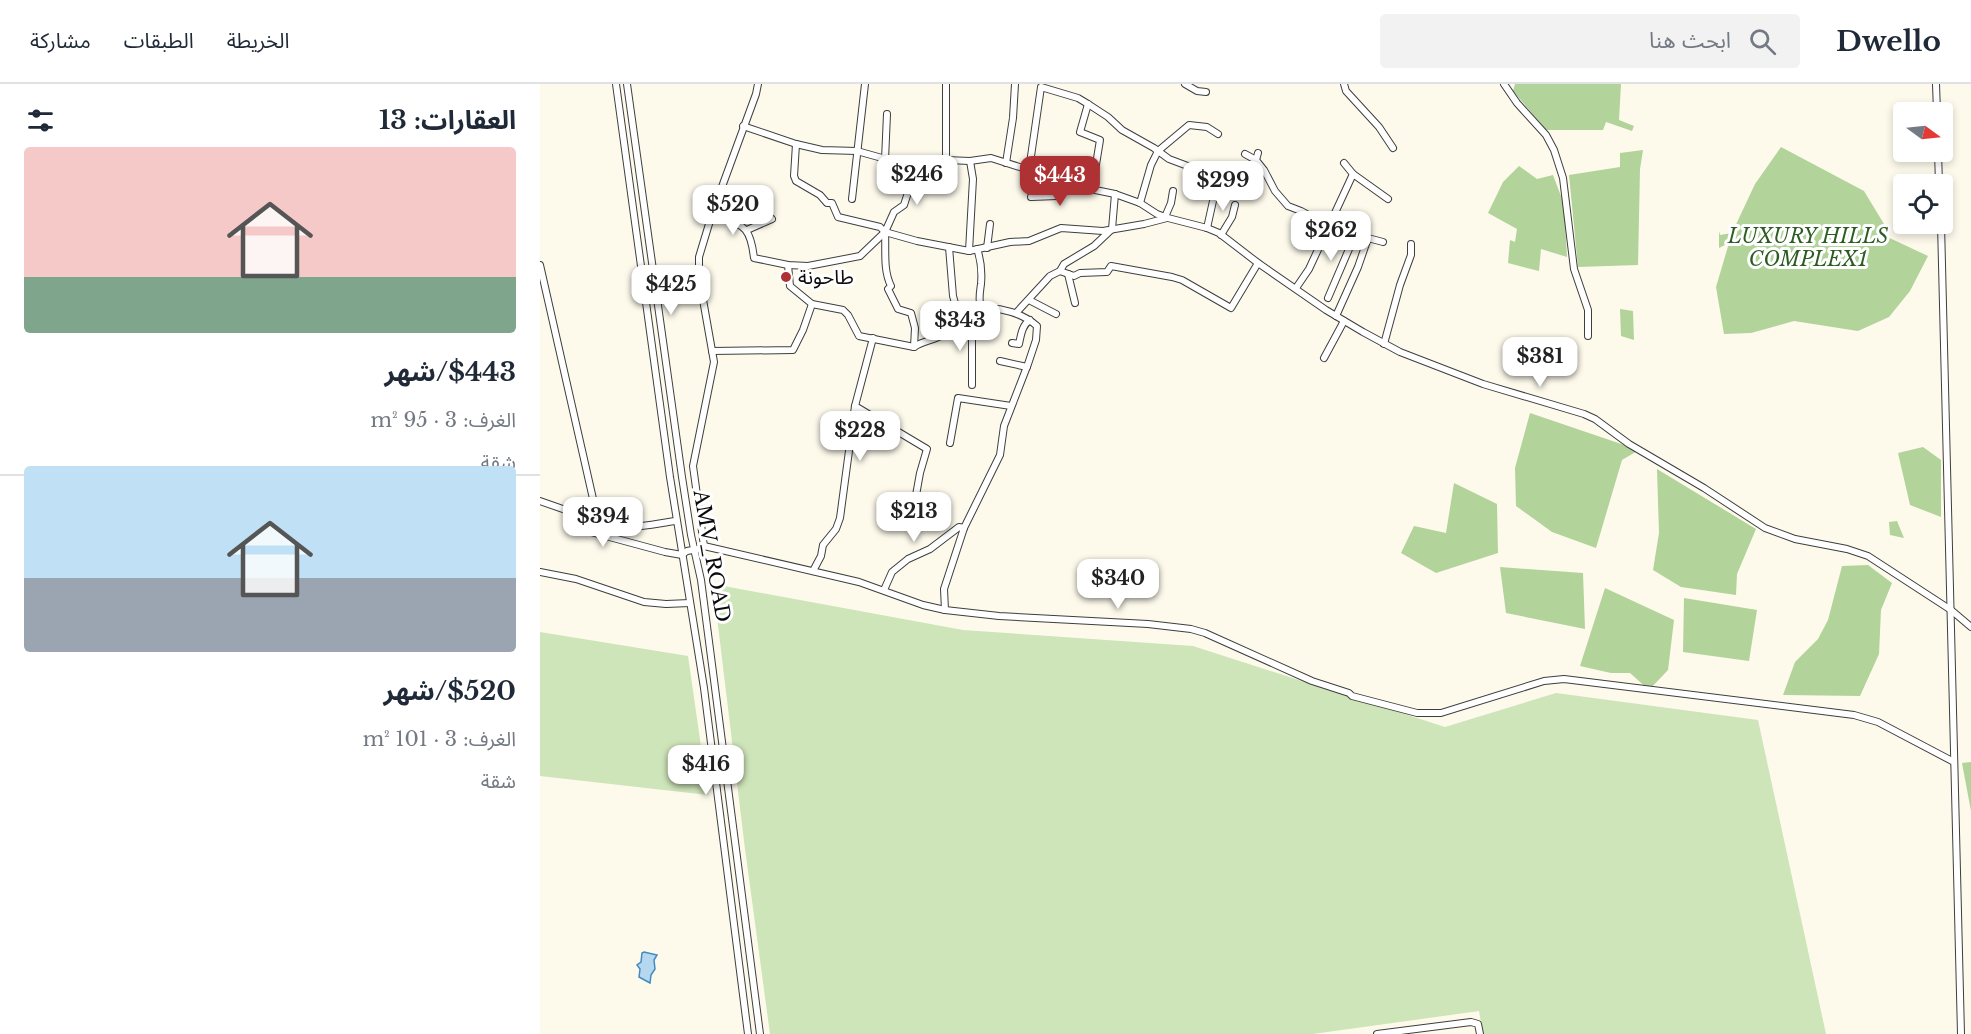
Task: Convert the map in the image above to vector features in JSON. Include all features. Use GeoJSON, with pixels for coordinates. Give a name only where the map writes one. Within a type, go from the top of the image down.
{"type":"FeatureCollection","features":[{"type":"Feature","properties":{"kind":"street"},"geometry":{"type":"LineString","coordinates":[[616,84],[676,521],[704,688],[748,1034]]}},
{"type":"Feature","properties":{"kind":"street","name":"AMV_ROAD"},"geometry":{"type":"LineString","coordinates":[[627,84],[682,477],[702,587],[760,1034]]}},
{"type":"Feature","properties":{"kind":"street"},"geometry":{"type":"LineString","coordinates":[[704,546],[693,466],[713,370],[699,269],[703,243],[712,214],[758,84]]}},
{"type":"Feature","properties":{"kind":"street"},"geometry":{"type":"LineString","coordinates":[[852,198],[865,84]]}},
{"type":"Feature","properties":{"kind":"street"},"geometry":{"type":"LineString","coordinates":[[945,160],[946,84]]}},
{"type":"Feature","properties":{"kind":"street"},"geometry":{"type":"LineString","coordinates":[[1006,163],[1016,84]]}},
{"type":"Feature","properties":{"kind":"street"},"geometry":{"type":"LineString","coordinates":[[1185,84],[1197,91],[1206,92]]}},
{"type":"Feature","properties":{"kind":"street"},"geometry":{"type":"LineString","coordinates":[[1344,84],[1346,92],[1379,127],[1393,148]]}},
{"type":"Feature","properties":{"kind":"street"},"geometry":{"type":"LineString","coordinates":[[1504,84],[1545,135],[1554,150],[1563,178],[1575,269],[1588,310],[1588,336]]}},
{"type":"Feature","properties":{"kind":"street"},"geometry":{"type":"LineString","coordinates":[[1936,84],[1937,102]]}},
{"type":"Feature","properties":{"kind":"street"},"geometry":{"type":"LineString","coordinates":[[1029,170],[1040,86],[1078,98],[1108,117],[1122,130],[1169,159],[1201,171]]}},
{"type":"Feature","properties":{"kind":"street"},"geometry":{"type":"LineString","coordinates":[[1088,104],[1080,132],[1100,140],[1092,189]]}},
{"type":"Feature","properties":{"kind":"street"},"geometry":{"type":"LineString","coordinates":[[885,160],[887,114]]}},
{"type":"Feature","properties":{"kind":"street"},"geometry":{"type":"LineString","coordinates":[[1140,203],[1151,165],[1158,151],[1190,125],[1207,127],[1218,134]]}},
{"type":"Feature","properties":{"kind":"street"},"geometry":{"type":"LineString","coordinates":[[743,126],[796,144],[822,150],[857,151],[914,167],[945,160],[970,161],[991,158],[1029,170],[1056,182],[1115,194],[1140,203],[1166,217],[1208,228],[1336,316],[1384,344],[1483,384],[1595,419],[1639,450],[1704,488],[1765,528],[1795,539],[1847,549],[1868,556],[1951,610],[1971,627]]}},
{"type":"Feature","properties":{"kind":"street"},"geometry":{"type":"LineString","coordinates":[[796,144],[794,176],[796,181],[820,195],[827,203],[832,203],[838,217],[880,227],[885,232],[917,241],[949,248],[969,251],[1010,242],[1029,241],[1060,228],[1103,231],[1144,224],[1166,217]]}},
{"type":"Feature","properties":{"kind":"street"},"geometry":{"type":"LineString","coordinates":[[1245,154],[1256,157],[1275,191],[1288,206],[1327,227],[1383,242]]}},
{"type":"Feature","properties":{"kind":"street"},"geometry":{"type":"LineString","coordinates":[[969,251],[973,179],[970,161]]}},
{"type":"Feature","properties":{"kind":"street"},"geometry":{"type":"LineString","coordinates":[[1344,163],[1353,174],[1388,199]]}},
{"type":"Feature","properties":{"kind":"street"},"geometry":{"type":"LineString","coordinates":[[712,214],[747,230],[754,258],[788,265],[808,266],[860,256],[885,232],[894,212],[908,199],[914,167]]}},
{"type":"Feature","properties":{"kind":"street"},"geometry":{"type":"LineString","coordinates":[[1296,288],[1309,269],[1353,174]]}},
{"type":"Feature","properties":{"kind":"street"},"geometry":{"type":"LineString","coordinates":[[1031,197],[1057,196],[1056,182]]}},
{"type":"Feature","properties":{"kind":"street"},"geometry":{"type":"LineString","coordinates":[[1166,217],[1173,191]]}},
{"type":"Feature","properties":{"kind":"street"},"geometry":{"type":"LineString","coordinates":[[1208,228],[1215,192]]}},
{"type":"Feature","properties":{"kind":"street"},"geometry":{"type":"LineString","coordinates":[[1016,313],[1050,276],[1060,271],[1064,264],[1094,246],[1112,229],[1115,194]]}},
{"type":"Feature","properties":{"kind":"street"},"geometry":{"type":"LineString","coordinates":[[1221,236],[1232,217],[1235,205]]}},
{"type":"Feature","properties":{"kind":"street"},"geometry":{"type":"LineString","coordinates":[[747,230],[772,219]]}},
{"type":"Feature","properties":{"kind":"street"},"geometry":{"type":"LineString","coordinates":[[987,248],[990,224]]}},
{"type":"Feature","properties":{"kind":"street"},"geometry":{"type":"LineString","coordinates":[[885,232],[885,269],[891,286],[888,289],[889,294],[898,309],[911,313],[915,328],[914,347]]}},
{"type":"Feature","properties":{"kind":"street"},"geometry":{"type":"LineString","coordinates":[[1941,234],[1961,1034]]}},
{"type":"Feature","properties":{"kind":"street"},"geometry":{"type":"LineString","coordinates":[[1328,298],[1355,235]]}},
{"type":"Feature","properties":{"kind":"street"},"geometry":{"type":"LineString","coordinates":[[1336,316],[1368,238]]}},
{"type":"Feature","properties":{"kind":"street"},"geometry":{"type":"LineString","coordinates":[[1384,344],[1400,285],[1411,255],[1411,244]]}},
{"type":"Feature","properties":{"kind":"street"},"geometry":{"type":"LineString","coordinates":[[949,248],[953,296],[961,324]]}},
{"type":"Feature","properties":{"kind":"street"},"geometry":{"type":"LineString","coordinates":[[977,249],[981,265],[979,303],[981,309]]}},
{"type":"Feature","properties":{"kind":"street"},"geometry":{"type":"LineString","coordinates":[[1060,271],[1074,276],[1080,273],[1107,272],[1111,267],[1172,277],[1182,280],[1231,308],[1258,263]]}},
{"type":"Feature","properties":{"kind":"street"},"geometry":{"type":"LineString","coordinates":[[540,265],[596,512],[609,522],[627,527],[676,521]]}},
{"type":"Feature","properties":{"kind":"street"},"geometry":{"type":"LineString","coordinates":[[788,265],[790,286],[812,304],[843,310],[859,336],[914,347],[972,319],[981,309],[1003,309],[1016,313],[1037,326],[1036,340],[1004,426],[1000,455],[964,528],[944,589],[945,610]]}},
{"type":"Feature","properties":{"kind":"street"},"geometry":{"type":"LineString","coordinates":[[1068,274],[1075,303]]}},
{"type":"Feature","properties":{"kind":"street"},"geometry":{"type":"LineString","coordinates":[[1029,300],[1056,314]]}},
{"type":"Feature","properties":{"kind":"street"},"geometry":{"type":"LineString","coordinates":[[712,351],[793,350],[812,304]]}},
{"type":"Feature","properties":{"kind":"street"},"geometry":{"type":"LineString","coordinates":[[972,319],[972,385]]}},
{"type":"Feature","properties":{"kind":"street"},"geometry":{"type":"LineString","coordinates":[[1012,343],[1019,344],[1026,322],[1030,320]]}},
{"type":"Feature","properties":{"kind":"street"},"geometry":{"type":"LineString","coordinates":[[1324,358],[1344,321]]}},
{"type":"Feature","properties":{"kind":"street"},"geometry":{"type":"LineString","coordinates":[[813,571],[821,556],[823,545],[836,529],[840,518],[855,406],[873,338]]}},
{"type":"Feature","properties":{"kind":"street"},"geometry":{"type":"LineString","coordinates":[[1000,361],[1027,367]]}},
{"type":"Feature","properties":{"kind":"street"},"geometry":{"type":"LineString","coordinates":[[950,443],[958,398],[1011,406]]}},
{"type":"Feature","properties":{"kind":"street"},"geometry":{"type":"LineString","coordinates":[[855,406],[927,449],[913,512]]}},
{"type":"Feature","properties":{"kind":"street"},"geometry":{"type":"LineString","coordinates":[[540,501],[577,514],[591,532],[665,552],[682,555],[687,551],[695,551],[704,546],[859,582],[945,610],[999,616],[1191,629],[1352,696],[1423,714],[1441,713],[1544,681],[1564,679],[1854,715],[1878,722],[1954,762]]}},
{"type":"Feature","properties":{"kind":"street"},"geometry":{"type":"LineString","coordinates":[[885,590],[892,572],[908,559],[930,549],[959,527],[964,528]]}},
{"type":"Feature","properties":{"kind":"street"},"geometry":{"type":"LineString","coordinates":[[540,572],[576,579],[651,603],[690,603]]}},
{"type":"Feature","properties":{"kind":"street"},"geometry":{"type":"LineString","coordinates":[[688,588],[697,591],[702,587]]}},
{"type":"Feature","properties":{"kind":"street"},"geometry":{"type":"LineString","coordinates":[[704,688],[715,687]]}},
{"type":"Feature","properties":{"kind":"street"},"geometry":{"type":"LineString","coordinates":[[706,706],[711,703],[717,704]]}},
{"type":"Feature","properties":{"kind":"street"},"geometry":{"type":"LineString","coordinates":[[1377,1034],[1471,1022],[1478,1024],[1480,1034]]}},
{"type":"Feature","properties":{"kind":"green space"},"geometry":{"type":"Polygon","coordinates":[[[1515,84],[1621,84],[1619,120],[1634,126],[1632,131],[1606,122],[1603,130],[1546,130],[1513,91],[1515,84]]]}},
{"type":"Feature","properties":{"kind":"green space","name":"LUXURY HILLS COMPLEX1"},"geometry":{"type":"Polygon","coordinates":[[[1781,147],[1864,191],[1884,224],[1881,234],[1928,256],[1910,291],[1889,317],[1858,331],[1794,321],[1751,333],[1724,334],[1716,287],[1729,243],[1719,248],[1719,231],[1720,235],[1732,233],[1755,184],[1781,147]]]}},
{"type":"Feature","properties":{"kind":"green space"},"geometry":{"type":"Polygon","coordinates":[[[1643,150],[1640,169],[1638,265],[1578,267],[1569,175],[1620,167],[1620,153],[1643,150]]]}},
{"type":"Feature","properties":{"kind":"green space"},"geometry":{"type":"Polygon","coordinates":[[[1519,166],[1537,179],[1553,175],[1564,204],[1567,257],[1541,249],[1539,271],[1508,263],[1510,240],[1515,242],[1517,229],[1488,213],[1503,182],[1519,166]]]}},
{"type":"Feature","properties":{"kind":"green space"},"geometry":{"type":"Polygon","coordinates":[[[1620,309],[1633,311],[1634,340],[1621,336],[1620,309]]]}},
{"type":"Feature","properties":{"kind":"green space"},"geometry":{"type":"Polygon","coordinates":[[[1530,413],[1639,450],[1622,460],[1596,548],[1552,532],[1516,506],[1515,468],[1530,413]]]}},
{"type":"Feature","properties":{"kind":"green space"},"geometry":{"type":"Polygon","coordinates":[[[1923,447],[1941,460],[1941,517],[1910,505],[1898,453],[1923,447]]]}},
{"type":"Feature","properties":{"kind":"green space"},"geometry":{"type":"Polygon","coordinates":[[[1657,469],[1756,529],[1737,574],[1736,595],[1681,587],[1653,570],[1659,533],[1657,469]]]}},
{"type":"Feature","properties":{"kind":"green space"},"geometry":{"type":"Polygon","coordinates":[[[1454,483],[1497,504],[1498,553],[1436,573],[1401,553],[1414,526],[1446,533],[1454,483]]]}},
{"type":"Feature","properties":{"kind":"green space"},"geometry":{"type":"Polygon","coordinates":[[[1897,521],[1904,538],[1890,535],[1889,522],[1897,521]]]}},
{"type":"Feature","properties":{"kind":"green space"},"geometry":{"type":"Polygon","coordinates":[[[1868,565],[1892,583],[1881,610],[1879,654],[1860,696],[1783,695],[1795,662],[1818,639],[1828,620],[1842,566],[1868,565]]]}},
{"type":"Feature","properties":{"kind":"green space"},"geometry":{"type":"Polygon","coordinates":[[[1500,567],[1583,573],[1585,629],[1506,613],[1500,567]]]}},
{"type":"Feature","properties":{"kind":"green space"},"geometry":{"type":"Polygon","coordinates":[[[713,584],[963,630],[1193,646],[1445,727],[1556,693],[1758,720],[1826,1034],[1483,1034],[1479,1011],[1313,1034],[770,1034],[713,584]]]}},
{"type":"Feature","properties":{"kind":"green space"},"geometry":{"type":"Polygon","coordinates":[[[1605,588],[1674,620],[1668,670],[1649,690],[1630,673],[1611,673],[1580,666],[1605,588]]]}},
{"type":"Feature","properties":{"kind":"green space"},"geometry":{"type":"Polygon","coordinates":[[[1684,598],[1757,610],[1749,661],[1683,652],[1684,598]]]}},
{"type":"Feature","properties":{"kind":"green space"},"geometry":{"type":"Polygon","coordinates":[[[540,632],[688,656],[708,795],[540,776],[540,632]]]}},
{"type":"Feature","properties":{"kind":"green space"},"geometry":{"type":"Polygon","coordinates":[[[1971,762],[1971,811],[1962,763],[1971,762]]]}},
{"type":"Feature","properties":{"kind":"water"},"geometry":{"type":"Polygon","coordinates":[[[644,952],[657,955],[650,983],[639,977],[640,969],[637,965],[641,962],[644,952]]]}},
{"type":"Feature","properties":{"kind":"place","name":"طاحونة"},"geometry":{"type":"Point","coordinates":[786,277]}}]}
